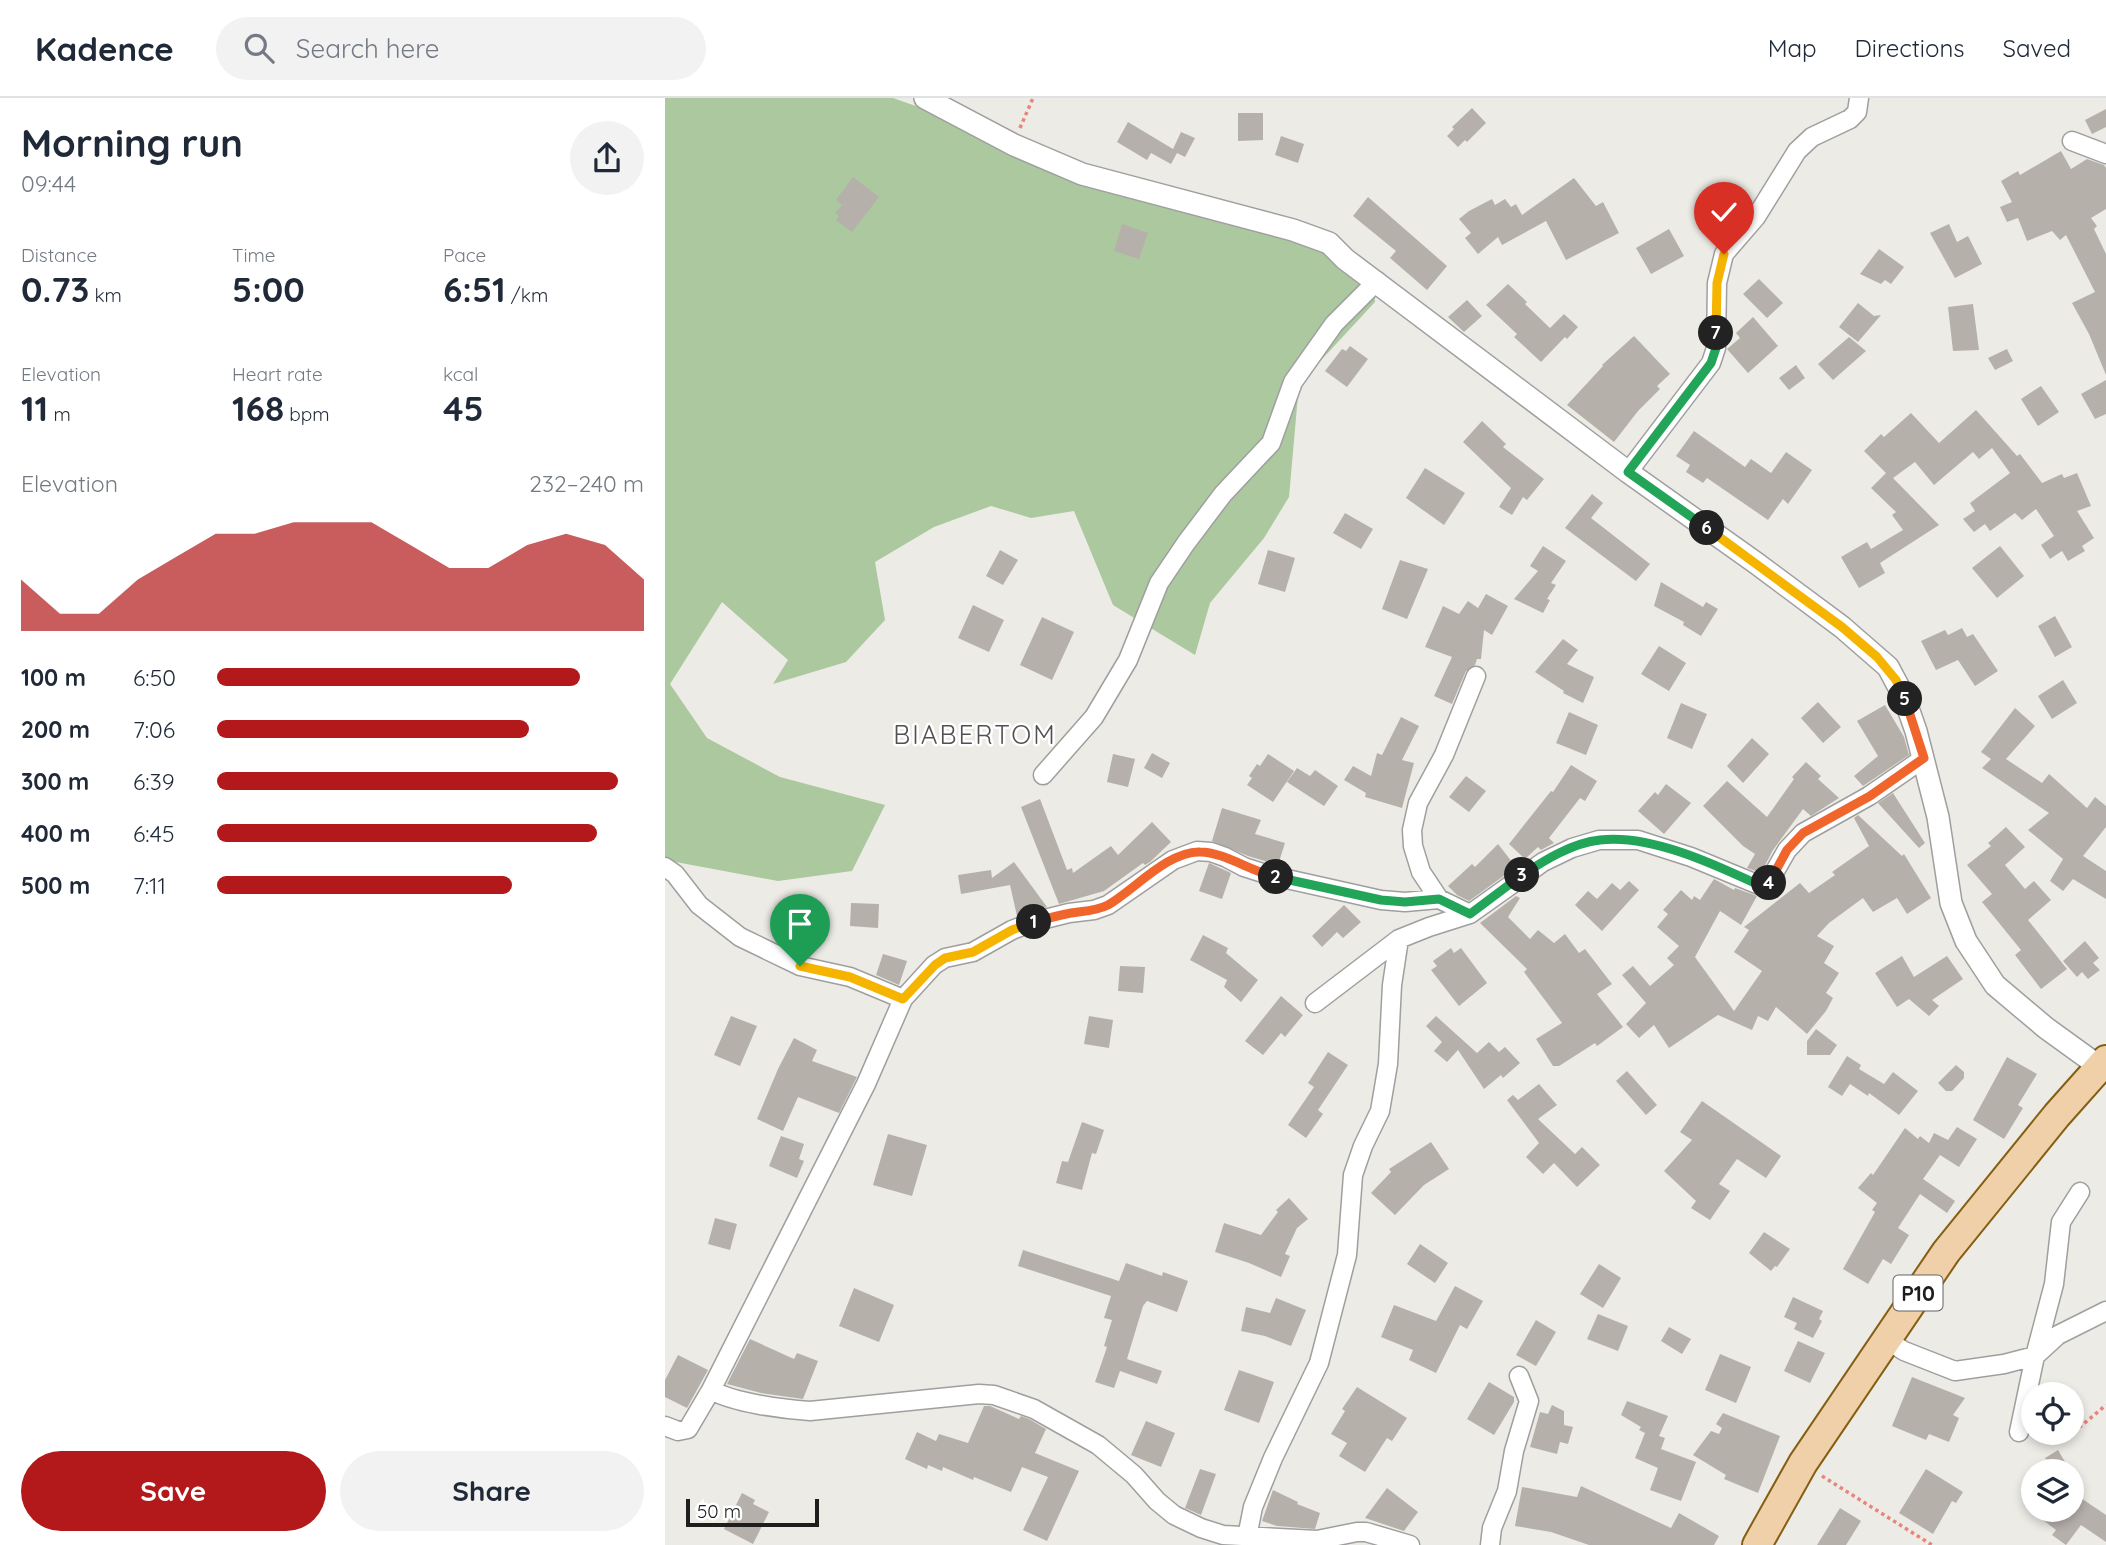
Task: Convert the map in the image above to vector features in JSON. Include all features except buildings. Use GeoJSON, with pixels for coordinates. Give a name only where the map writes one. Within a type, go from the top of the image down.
{"type":"FeatureCollection","features":[{"type":"Feature","properties":{"kind":"main road","name":"P10"},"geometry":{"type":"LineString","coordinates":[[1757,1545],[1803,1463],[1946,1252],[2057,1115],[2103,1064]]}},
{"type":"Feature","properties":{"kind":"street"},"geometry":{"type":"LineString","coordinates":[[925,98],[1014,145],[1082,174],[1293,230],[1329,243],[1345,259],[1628,472],[1756,563],[1877,657],[1888,667],[1904,697],[1924,758],[1938,817],[1951,903],[1966,941],[1995,985],[2046,1028],[2103,1064]]}},
{"type":"Feature","properties":{"kind":"street"},"geometry":{"type":"LineString","coordinates":[[1628,472],[1711,363],[1716,348],[1717,283],[1724,254],[1756,217],[1797,151],[1812,136],[1850,119],[1857,112],[1859,98]]}},
{"type":"Feature","properties":{"kind":"street"},"geometry":{"type":"LineString","coordinates":[[2072,141],[2106,154]]}},
{"type":"Feature","properties":{"kind":"street"},"geometry":{"type":"LineString","coordinates":[[1043,775],[1094,717],[1128,660],[1159,583],[1186,543],[1223,494],[1271,443],[1293,383],[1334,324],[1377,281]]}},
{"type":"Feature","properties":{"kind":"street"},"geometry":{"type":"LineString","coordinates":[[1470,914],[1439,899],[1421,872],[1413,846],[1412,830],[1418,803],[1444,755],[1476,677]]}},
{"type":"Feature","properties":{"kind":"street"},"geometry":{"type":"LineString","coordinates":[[1315,1003],[1399,939],[1470,914],[1543,862],[1599,840],[1638,840],[1691,857],[1759,885],[1767,885],[1787,850],[1803,833],[1859,803],[1924,758]]}},
{"type":"Feature","properties":{"kind":"street"},"geometry":{"type":"LineString","coordinates":[[665,1426],[684,1432],[688,1429],[711,1390],[866,1084],[903,999],[945,958],[973,952],[1012,930],[1033,922],[1108,905],[1173,860],[1197,851],[1225,857],[1269,875],[1381,900],[1405,902],[1439,899]]}},
{"type":"Feature","properties":{"kind":"street"},"geometry":{"type":"LineString","coordinates":[[665,867],[675,874],[699,905],[740,936],[800,966],[850,977],[903,999]]}},
{"type":"Feature","properties":{"kind":"street"},"geometry":{"type":"LineString","coordinates":[[1247,1537],[1254,1507],[1269,1467],[1319,1363],[1347,1255],[1353,1175],[1380,1111],[1385,1083],[1393,973],[1399,939]]}},
{"type":"Feature","properties":{"kind":"street"},"geometry":{"type":"LineString","coordinates":[[2019,1432],[2054,1284],[2061,1222],[2080,1192]]}},
{"type":"Feature","properties":{"kind":"street"},"geometry":{"type":"LineString","coordinates":[[1887,1340],[1904,1351],[1955,1371],[2004,1364],[2035,1356],[2058,1335],[2106,1311]]}},
{"type":"Feature","properties":{"kind":"street"},"geometry":{"type":"LineString","coordinates":[[1490,1545],[1492,1528],[1507,1491],[1514,1451],[1529,1401],[1519,1376]]}},
{"type":"Feature","properties":{"kind":"street"},"geometry":{"type":"LineString","coordinates":[[711,1390],[732,1398],[810,1412],[979,1394],[994,1395],[1034,1409],[1098,1445],[1134,1475],[1157,1501],[1174,1515],[1201,1528],[1223,1535],[1279,1542],[1316,1542],[1350,1533],[1366,1532],[1410,1545]]}},
{"type":"Feature","properties":{"kind":"path"},"geometry":{"type":"LineString","coordinates":[[1014,145],[1033,98]]}},
{"type":"Feature","properties":{"kind":"path"},"geometry":{"type":"LineString","coordinates":[[2084,1423],[2106,1405]]}},
{"type":"Feature","properties":{"kind":"path"},"geometry":{"type":"LineString","coordinates":[[1803,1463],[1932,1545]]}},
{"type":"Feature","properties":{"kind":"green space"},"geometry":{"type":"Polygon","coordinates":[[[665,98],[893,98],[1030,146],[1072,168],[1331,234],[1373,269],[1375,302],[1299,384],[1289,497],[1264,538],[1210,603],[1195,655],[1113,605],[1074,511],[1031,518],[991,506],[934,527],[875,562],[885,620],[846,662],[773,684],[788,660],[722,602],[670,684],[707,738],[780,777],[885,805],[852,871],[778,881],[665,860],[665,98]]]}},
{"type":"Feature","properties":{"kind":"district","name":"BIABERTOM"},"geometry":{"type":"Point","coordinates":[975,734]}},
{"type":"Feature","properties":{"kind":"route"},"geometry":{"type":"LineString","coordinates":[[800,966],[850,977],[903,999],[923,976],[945,958],[973,952],[1012,930],[1033,922],[1108,905],[1173,860],[1197,851],[1211,852],[1269,875],[1381,900],[1405,902],[1439,899],[1470,914],[1543,862],[1599,840],[1638,840],[1691,857],[1759,885],[1767,885],[1793,841],[1870,796],[1924,758],[1904,697],[1888,667],[1842,627],[1628,472],[1711,363],[1716,348],[1717,283],[1724,254]]}}]}
